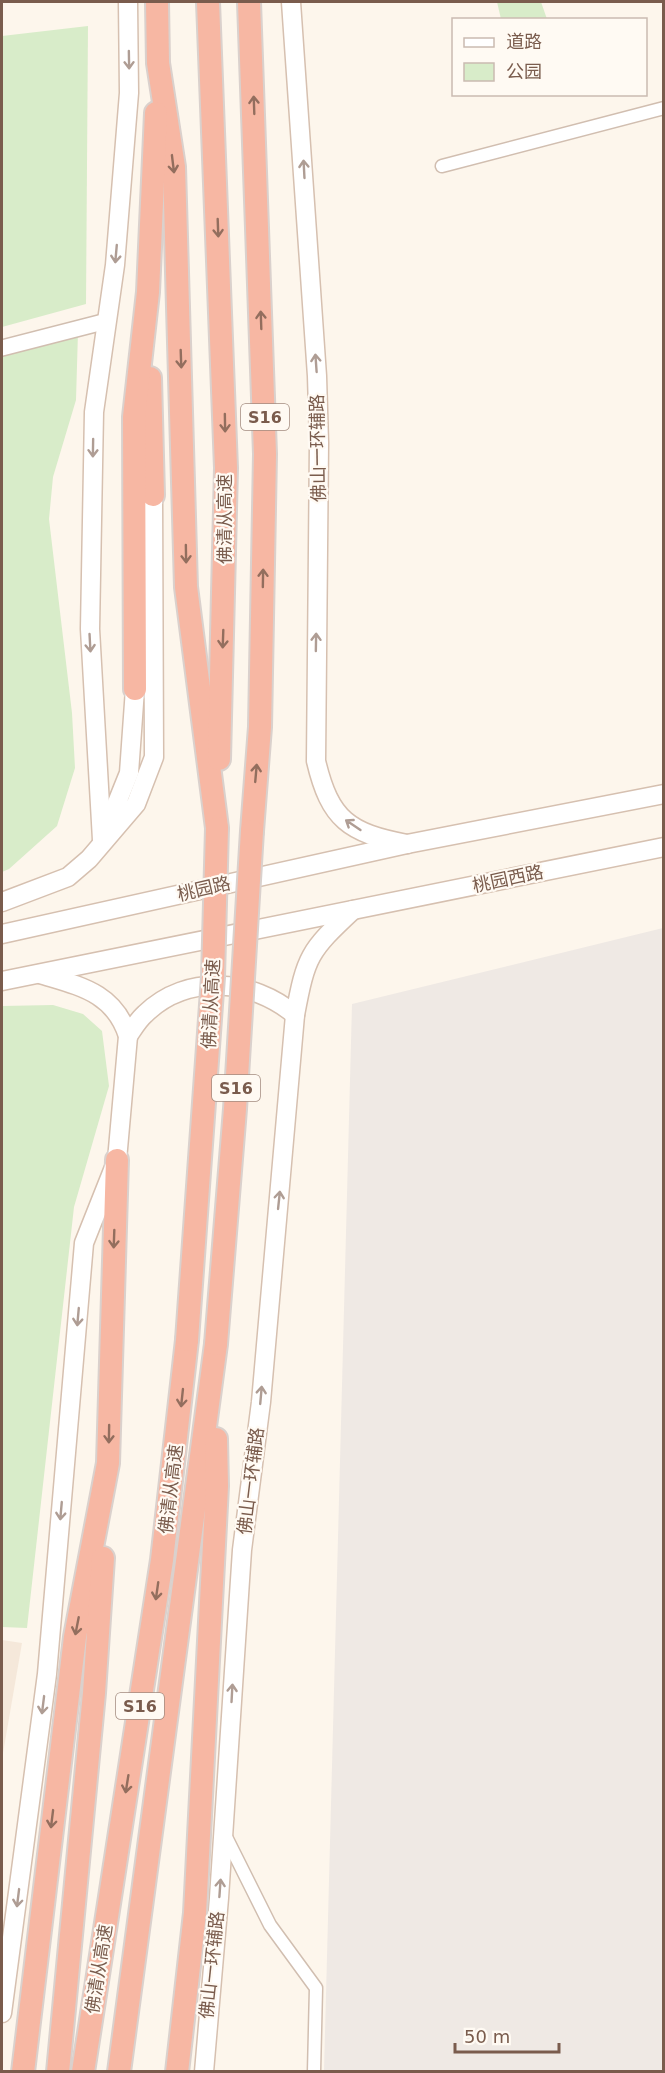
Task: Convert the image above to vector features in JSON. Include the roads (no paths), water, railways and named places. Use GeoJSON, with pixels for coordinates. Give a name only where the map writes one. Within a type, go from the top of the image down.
{"type":"FeatureCollection","features":[{"type":"Feature","properties":{"kind":"highway"},"geometry":{"type":"LineString","coordinates":[[135,689],[134,417],[148,292],[158,63],[157,2]]}},
{"type":"Feature","properties":{"kind":"highway","name":"佛清从高速"},"geometry":{"type":"LineString","coordinates":[[83,2072],[162,1560],[187,1340],[213,977],[226,468],[208,2]]}},
{"type":"Feature","properties":{"kind":"highway","name":"佛清从高速"},"geometry":{"type":"LineString","coordinates":[[118,2072],[213,1375],[235,1109],[260,726],[265,454],[249,2]]}},
{"type":"Feature","properties":{"kind":"highway"},"geometry":{"type":"LineString","coordinates":[[158,63],[174,167],[186,587],[217,828]]}},
{"type":"Feature","properties":{"kind":"highway"},"geometry":{"type":"LineString","coordinates":[[148,292],[153,495]]}},
{"type":"Feature","properties":{"kind":"highway"},"geometry":{"type":"LineString","coordinates":[[58,2072],[94,1693],[108,1463],[117,1160]]}},
{"type":"Feature","properties":{"kind":"highway"},"geometry":{"type":"LineString","coordinates":[[177,2072],[195,1913],[217,1486],[213,1375]]}},
{"type":"Feature","properties":{"kind":"highway"},"geometry":{"type":"LineString","coordinates":[[23,2072],[75,1637],[108,1463]]}},
{"type":"Feature","properties":{"kind":"main road"},"geometry":{"type":"LineString","coordinates":[[102,840],[90,629],[94,412],[115,265],[129,93],[128,2]]}},
{"type":"Feature","properties":{"kind":"main road","name":"佛山一环辅路"},"geometry":{"type":"LineString","coordinates":[[291,2],[318,398],[316,761],[322,783],[334,810],[348,823],[372,837],[407,844]]}},
{"type":"Feature","properties":{"kind":"main road"},"geometry":{"type":"LineString","coordinates":[[2,902],[68,877],[89,859],[102,840],[136,804],[154,757],[153,495]]}},
{"type":"Feature","properties":{"kind":"main road"},"geometry":{"type":"LineString","coordinates":[[102,840],[129,773],[135,689]]}},
{"type":"Feature","properties":{"kind":"main road"},"geometry":{"type":"LineString","coordinates":[[407,844],[663,794]]}},
{"type":"Feature","properties":{"kind":"main road","name":"桃园路"},"geometry":{"type":"LineString","coordinates":[[2,933],[407,844]]}},
{"type":"Feature","properties":{"kind":"main road","name":"桃园西路"},"geometry":{"type":"LineString","coordinates":[[352,910],[663,847]]}},
{"type":"Feature","properties":{"kind":"main road"},"geometry":{"type":"LineString","coordinates":[[2,981],[352,910]]}},
{"type":"Feature","properties":{"kind":"main road","name":"佛山一环辅路"},"geometry":{"type":"LineString","coordinates":[[204,2072],[242,1550],[261,1402],[296,1015],[305,965],[318,942],[352,910]]}},
{"type":"Feature","properties":{"kind":"main road"},"geometry":{"type":"LineString","coordinates":[[2,2013],[47,1674],[84,1244],[117,1160],[128,1036],[122,1018],[107,1002],[93,992],[40,974]]}},
{"type":"Feature","properties":{"kind":"main road"},"geometry":{"type":"LineString","coordinates":[[128,1036],[145,1014],[170,997],[201,985],[229,986],[262,992],[296,1015]]}},
{"type":"Feature","properties":{"kind":"street"},"geometry":{"type":"LineString","coordinates":[[442,166],[663,108]]}},
{"type":"Feature","properties":{"kind":"street"},"geometry":{"type":"LineString","coordinates":[[2,348],[107,321]]}},
{"type":"Feature","properties":{"kind":"street"},"geometry":{"type":"LineString","coordinates":[[223,1831],[270,1925],[316,1988],[314,2072]]}}]}
